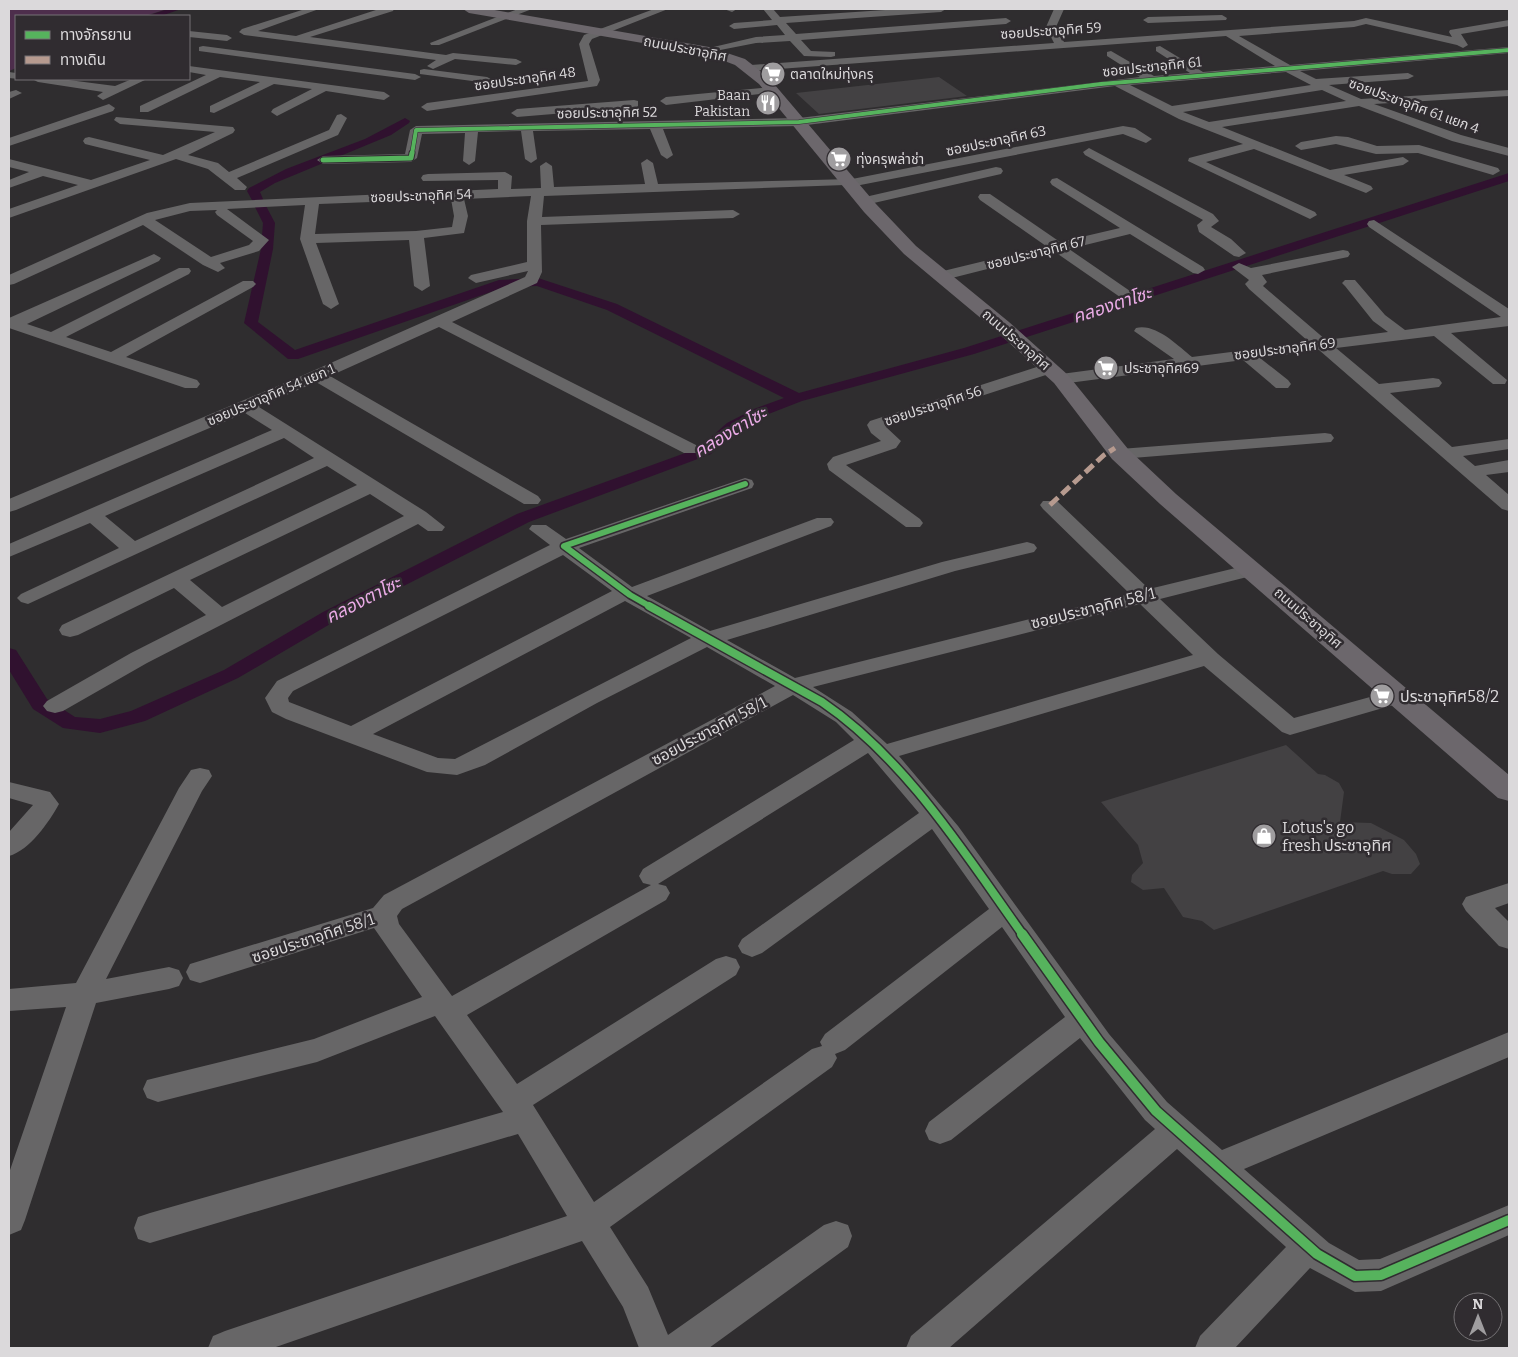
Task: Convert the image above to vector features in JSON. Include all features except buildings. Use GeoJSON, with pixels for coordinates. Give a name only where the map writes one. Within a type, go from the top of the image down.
{"type":"FeatureCollection","features":[{"type":"Feature","properties":{"kind":"main road","name":"ถนนประชาอุทิศ"},"geometry":{"type":"LineString","coordinates":[[469,9],[709,51],[731,57],[751,68],[772,90],[864,201],[910,250],[1002,326],[1055,373],[1120,454],[1509,791]]}},
{"type":"Feature","properties":{"kind":"street"},"geometry":{"type":"LineString","coordinates":[[191,55],[244,32],[314,9]]}},
{"type":"Feature","properties":{"kind":"street"},"geometry":{"type":"LineString","coordinates":[[300,37],[389,9]]}},
{"type":"Feature","properties":{"kind":"street"},"geometry":{"type":"LineString","coordinates":[[435,43],[527,9]]}},
{"type":"Feature","properties":{"kind":"street"},"geometry":{"type":"LineString","coordinates":[[601,33],[663,9]]}},
{"type":"Feature","properties":{"kind":"street"},"geometry":{"type":"LineString","coordinates":[[768,9],[808,54],[817,55],[1048,36]]}},
{"type":"Feature","properties":{"kind":"street"},"geometry":{"type":"LineString","coordinates":[[734,26],[941,9],[954,25],[966,34]]}},
{"type":"Feature","properties":{"kind":"street"},"geometry":{"type":"LineString","coordinates":[[1060,9],[1052,27],[1060,45]]}},
{"type":"Feature","properties":{"kind":"street"},"geometry":{"type":"LineString","coordinates":[[1148,20],[1225,14]]}},
{"type":"Feature","properties":{"kind":"street","name":"ซอยประชาอุทิศ 61 แยก 4"},"geometry":{"type":"LineString","coordinates":[[1225,14],[1225,25],[1232,32],[1283,68],[1317,85],[1357,102],[1466,142],[1509,152]]}},
{"type":"Feature","properties":{"kind":"street"},"geometry":{"type":"LineString","coordinates":[[1295,15],[1298,28]]}},
{"type":"Feature","properties":{"kind":"street"},"geometry":{"type":"LineString","coordinates":[[709,51],[751,41],[1006,21]]}},
{"type":"Feature","properties":{"kind":"street","name":"ซอยประชาอุทิศ 59"},"geometry":{"type":"LineString","coordinates":[[751,68],[1298,28],[1358,21],[1460,42]]}},
{"type":"Feature","properties":{"kind":"street"},"geometry":{"type":"LineString","coordinates":[[1470,52],[1454,34],[1456,31],[1509,23]]}},
{"type":"Feature","properties":{"kind":"street"},"geometry":{"type":"LineString","coordinates":[[318,30],[360,37]]}},
{"type":"Feature","properties":{"kind":"street"},"geometry":{"type":"LineString","coordinates":[[244,32],[445,58],[461,55],[516,62]]}},
{"type":"Feature","properties":{"kind":"street","name":"ซอยประชาอุทิศ 48"},"geometry":{"type":"LineString","coordinates":[[427,107],[592,85],[594,80],[584,44],[588,37],[601,33]]}},
{"type":"Feature","properties":{"kind":"street"},"geometry":{"type":"LineString","coordinates":[[190,34],[326,54]]}},
{"type":"Feature","properties":{"kind":"street"},"geometry":{"type":"LineString","coordinates":[[214,109],[342,46]]}},
{"type":"Feature","properties":{"kind":"street"},"geometry":{"type":"LineString","coordinates":[[203,49],[307,63],[487,80]]}},
{"type":"Feature","properties":{"kind":"street"},"geometry":{"type":"LineString","coordinates":[[1160,49],[1200,75]]}},
{"type":"Feature","properties":{"kind":"street","name":"ซอยประชาอุทิศ 61"},"geometry":{"type":"LineString","coordinates":[[799,122],[987,97],[1150,79],[1509,50]]}},
{"type":"Feature","properties":{"kind":"street"},"geometry":{"type":"LineString","coordinates":[[1111,54],[1150,79]]}},
{"type":"Feature","properties":{"kind":"street"},"geometry":{"type":"LineString","coordinates":[[365,107],[445,58]]}},
{"type":"Feature","properties":{"kind":"street"},"geometry":{"type":"LineString","coordinates":[[190,69],[322,89],[392,92]]}},
{"type":"Feature","properties":{"kind":"street"},"geometry":{"type":"LineString","coordinates":[[144,109],[218,73]]}},
{"type":"Feature","properties":{"kind":"street"},"geometry":{"type":"LineString","coordinates":[[1170,110],[1317,85],[1408,76]]}},
{"type":"Feature","properties":{"kind":"street"},"geometry":{"type":"LineString","coordinates":[[45,80],[116,90]]}},
{"type":"Feature","properties":{"kind":"street"},"geometry":{"type":"LineString","coordinates":[[96,99],[139,80]]}},
{"type":"Feature","properties":{"kind":"street"},"geometry":{"type":"LineString","coordinates":[[1117,83],[1206,126],[1366,189]]}},
{"type":"Feature","properties":{"kind":"street"},"geometry":{"type":"LineString","coordinates":[[277,112],[322,89]]}},
{"type":"Feature","properties":{"kind":"street"},"geometry":{"type":"LineString","coordinates":[[666,101],[772,90]]}},
{"type":"Feature","properties":{"kind":"street"},"geometry":{"type":"LineString","coordinates":[[1206,126],[1357,102],[1509,94]]}},
{"type":"Feature","properties":{"kind":"street"},"geometry":{"type":"LineString","coordinates":[[611,106],[618,125]]}},
{"type":"Feature","properties":{"kind":"street"},"geometry":{"type":"LineString","coordinates":[[503,114],[611,106],[635,108],[649,125],[666,155]]}},
{"type":"Feature","properties":{"kind":"street"},"geometry":{"type":"LineString","coordinates":[[9,142],[109,108]]}},
{"type":"Feature","properties":{"kind":"street"},"geometry":{"type":"LineString","coordinates":[[442,129],[447,120],[483,116]]}},
{"type":"Feature","properties":{"kind":"street"},"geometry":{"type":"LineString","coordinates":[[229,177],[334,132],[341,118]]}},
{"type":"Feature","properties":{"kind":"street"},"geometry":{"type":"LineString","coordinates":[[9,214],[169,157],[229,130],[120,120]]}},
{"type":"Feature","properties":{"kind":"street","name":"ซอยประชาอุทิศ 52"},"geometry":{"type":"LineString","coordinates":[[323,160],[411,158],[416,130],[799,122]]}},
{"type":"Feature","properties":{"kind":"street"},"geometry":{"type":"LineString","coordinates":[[155,123],[123,136],[94,143],[213,166],[238,184],[252,203]]}},
{"type":"Feature","properties":{"kind":"street"},"geometry":{"type":"LineString","coordinates":[[526,127],[531,159]]}},
{"type":"Feature","properties":{"kind":"street"},"geometry":{"type":"LineString","coordinates":[[469,161],[472,128]]}},
{"type":"Feature","properties":{"kind":"street","name":"ซอยประชาอุทิศ 63"},"geometry":{"type":"LineString","coordinates":[[849,182],[1122,130],[1151,138],[1127,144]]}},
{"type":"Feature","properties":{"kind":"street"},"geometry":{"type":"LineString","coordinates":[[1301,146],[1336,140],[1348,141],[1370,150],[1419,149],[1438,153],[1493,171]]}},
{"type":"Feature","properties":{"kind":"street"},"geometry":{"type":"LineString","coordinates":[[1255,145],[1194,162],[1310,215]]}},
{"type":"Feature","properties":{"kind":"street"},"geometry":{"type":"LineString","coordinates":[[1108,148],[1085,153],[1208,217],[1212,221],[1204,225],[1204,229],[1226,242],[1242,264],[1259,281],[1253,284],[1254,286],[1509,506]]}},
{"type":"Feature","properties":{"kind":"street"},"geometry":{"type":"LineString","coordinates":[[1330,174],[1438,153]]}},
{"type":"Feature","properties":{"kind":"street"},"geometry":{"type":"LineString","coordinates":[[9,163],[90,184]]}},
{"type":"Feature","properties":{"kind":"street"},"geometry":{"type":"LineString","coordinates":[[647,163],[652,188]]}},
{"type":"Feature","properties":{"kind":"street"},"geometry":{"type":"LineString","coordinates":[[476,278],[529,277],[534,221],[543,192],[546,166]]}},
{"type":"Feature","properties":{"kind":"street"},"geometry":{"type":"LineString","coordinates":[[864,201],[1005,169]]}},
{"type":"Feature","properties":{"kind":"street"},"geometry":{"type":"LineString","coordinates":[[9,184],[41,172]]}},
{"type":"Feature","properties":{"kind":"street"},"geometry":{"type":"LineString","coordinates":[[428,178],[505,176],[504,193]]}},
{"type":"Feature","properties":{"kind":"street","name":"ซอยประชาอุทิศ 54"},"geometry":{"type":"LineString","coordinates":[[9,281],[145,220],[177,209],[313,200],[849,182]]}},
{"type":"Feature","properties":{"kind":"street"},"geometry":{"type":"LineString","coordinates":[[1057,182],[1198,270]]}},
{"type":"Feature","properties":{"kind":"street"},"geometry":{"type":"LineString","coordinates":[[307,239],[416,235],[459,230],[461,216],[458,195]]}},
{"type":"Feature","properties":{"kind":"street"},"geometry":{"type":"LineString","coordinates":[[985,197],[1125,294]]}},
{"type":"Feature","properties":{"kind":"street"},"geometry":{"type":"LineString","coordinates":[[313,200],[307,239],[331,304]]}},
{"type":"Feature","properties":{"kind":"street"},"geometry":{"type":"LineString","coordinates":[[145,220],[213,265],[254,248],[262,240],[222,212]]}},
{"type":"Feature","properties":{"kind":"street"},"geometry":{"type":"LineString","coordinates":[[534,221],[733,214]]}},
{"type":"Feature","properties":{"kind":"street"},"geometry":{"type":"LineString","coordinates":[[1374,224],[1509,316]]}},
{"type":"Feature","properties":{"kind":"street","name":"ซอยประชาอุทิศ 67"},"geometry":{"type":"LineString","coordinates":[[940,276],[1132,229]]}},
{"type":"Feature","properties":{"kind":"street"},"geometry":{"type":"LineString","coordinates":[[416,235],[422,286]]}},
{"type":"Feature","properties":{"kind":"street"},"geometry":{"type":"LineString","coordinates":[[324,238],[327,256],[338,281]]}},
{"type":"Feature","properties":{"kind":"street"},"geometry":{"type":"LineString","coordinates":[[1242,264],[1297,265],[1344,254]]}},
{"type":"Feature","properties":{"kind":"street"},"geometry":{"type":"LineString","coordinates":[[11,323],[154,258]]}},
{"type":"Feature","properties":{"kind":"street"},"geometry":{"type":"LineString","coordinates":[[53,337],[184,271]]}},
{"type":"Feature","properties":{"kind":"street","name":"ซอยประชาอุทิศ 54 แยก 1"},"geometry":{"type":"LineString","coordinates":[[9,506],[441,322],[529,277]]}},
{"type":"Feature","properties":{"kind":"street"},"geometry":{"type":"LineString","coordinates":[[1350,283],[1379,318],[1401,334]]}},
{"type":"Feature","properties":{"kind":"street"},"geometry":{"type":"LineString","coordinates":[[113,357],[248,284]]}},
{"type":"Feature","properties":{"kind":"street","name":"ซอยประชาอุทิศ 69"},"geometry":{"type":"LineString","coordinates":[[1055,373],[1188,362],[1509,321]]}},
{"type":"Feature","properties":{"kind":"street"},"geometry":{"type":"LineString","coordinates":[[441,322],[690,449]]}},
{"type":"Feature","properties":{"kind":"street"},"geometry":{"type":"LineString","coordinates":[[11,323],[192,384]]}},
{"type":"Feature","properties":{"kind":"street"},"geometry":{"type":"LineString","coordinates":[[1437,330],[1499,380]]}},
{"type":"Feature","properties":{"kind":"street"},"geometry":{"type":"LineString","coordinates":[[1142,331],[1160,340],[1188,362]]}},
{"type":"Feature","properties":{"kind":"street"},"geometry":{"type":"LineString","coordinates":[[1369,338],[1391,354]]}},
{"type":"Feature","properties":{"kind":"street"},"geometry":{"type":"LineString","coordinates":[[1246,354],[1282,384]]}},
{"type":"Feature","properties":{"kind":"street","name":"ซอยประชาอุทิศ 56"},"geometry":{"type":"LineString","coordinates":[[913,523],[838,470],[836,464],[890,444],[892,441],[877,429],[876,425],[1055,373]]}},
{"type":"Feature","properties":{"kind":"street"},"geometry":{"type":"LineString","coordinates":[[317,376],[531,500]]}},
{"type":"Feature","properties":{"kind":"street"},"geometry":{"type":"LineString","coordinates":[[1376,390],[1434,383]]}},
{"type":"Feature","properties":{"kind":"street"},"geometry":{"type":"LineString","coordinates":[[55,706],[220,616],[427,522],[246,406]]}},
{"type":"Feature","properties":{"kind":"street"},"geometry":{"type":"LineString","coordinates":[[9,551],[286,431]]}},
{"type":"Feature","properties":{"kind":"street"},"geometry":{"type":"LineString","coordinates":[[1120,454],[1325,438]]}},
{"type":"Feature","properties":{"kind":"street"},"geometry":{"type":"LineString","coordinates":[[1449,453],[1509,444]]}},
{"type":"Feature","properties":{"kind":"street"},"geometry":{"type":"LineString","coordinates":[[28,598],[328,458]]}},
{"type":"Feature","properties":{"kind":"street"},"geometry":{"type":"LineString","coordinates":[[1471,472],[1509,466]]}},
{"type":"Feature","properties":{"kind":"street"},"geometry":{"type":"LineString","coordinates":[[746,484],[564,546],[285,686],[276,698],[280,707],[351,736],[436,766],[456,766],[477,759],[589,698],[706,639],[949,566],[1027,548]]}},
{"type":"Feature","properties":{"kind":"street"},"geometry":{"type":"LineString","coordinates":[[70,630],[372,485]]}},
{"type":"Feature","properties":{"kind":"street"},"geometry":{"type":"LineString","coordinates":[[1050,505],[1209,657],[1290,727],[1400,696]]}},
{"type":"Feature","properties":{"kind":"street"},"geometry":{"type":"LineString","coordinates":[[92,515],[132,549]]}},
{"type":"Feature","properties":{"kind":"street"},"geometry":{"type":"LineString","coordinates":[[351,736],[628,594],[824,522]]}},
{"type":"Feature","properties":{"kind":"street"},"geometry":{"type":"LineString","coordinates":[[538,529],[628,594],[706,639],[794,685],[844,717],[877,747],[934,815],[1083,1020],[1156,1111],[1317,1254],[1355,1276],[1380,1275],[1509,1220]]}},
{"type":"Feature","properties":{"kind":"street","name":"ซอยประชาอุทิศ 58/1"},"geometry":{"type":"LineString","coordinates":[[200,972],[234,963],[383,915],[393,902],[794,685],[1146,595],[1252,570]]}},
{"type":"Feature","properties":{"kind":"street"},"geometry":{"type":"LineString","coordinates":[[176,579],[220,616]]}},
{"type":"Feature","properties":{"kind":"street"},"geometry":{"type":"LineString","coordinates":[[158,1089],[317,1050],[444,1007],[654,885],[877,747],[1209,657]]}},
{"type":"Feature","properties":{"kind":"street"},"geometry":{"type":"LineString","coordinates":[[9,1220],[85,993],[191,788],[200,776]]}},
{"type":"Feature","properties":{"kind":"street"},"geometry":{"type":"LineString","coordinates":[[9,790],[41,798],[47,804],[37,818],[9,846]]}},
{"type":"Feature","properties":{"kind":"street"},"geometry":{"type":"LineString","coordinates":[[752,946],[934,815]]}},
{"type":"Feature","properties":{"kind":"street"},"geometry":{"type":"LineString","coordinates":[[1509,893],[1475,904],[1509,939]]}},
{"type":"Feature","properties":{"kind":"street"},"geometry":{"type":"LineString","coordinates":[[225,1348],[590,1223],[828,1050],[1005,911]]}},
{"type":"Feature","properties":{"kind":"street"},"geometry":{"type":"LineString","coordinates":[[383,915],[387,927],[519,1110],[636,1298],[656,1348]]}},
{"type":"Feature","properties":{"kind":"street"},"geometry":{"type":"LineString","coordinates":[[150,1228],[519,1110],[726,967]]}},
{"type":"Feature","properties":{"kind":"street"},"geometry":{"type":"LineString","coordinates":[[9,1000],[29,1000],[85,993],[169,978]]}},
{"type":"Feature","properties":{"kind":"street"},"geometry":{"type":"LineString","coordinates":[[940,1131],[1083,1020]]}},
{"type":"Feature","properties":{"kind":"street"},"geometry":{"type":"LineString","coordinates":[[1217,1166],[1509,1044]]}},
{"type":"Feature","properties":{"kind":"street"},"geometry":{"type":"LineString","coordinates":[[923,1348],[1176,1130]]}},
{"type":"Feature","properties":{"kind":"street"},"geometry":{"type":"LineString","coordinates":[[680,1348],[836,1236]]}},
{"type":"Feature","properties":{"kind":"street"},"geometry":{"type":"LineString","coordinates":[[1212,1348],[1308,1247]]}},
{"type":"Feature","properties":{"kind":"shaded area"},"geometry":{"type":"Polygon","coordinates":[[[9,9],[167,9],[148,15],[15,15],[15,68],[9,71],[9,9]]]}},
{"type":"Feature","properties":{"kind":"waterway"},"geometry":{"type":"LineString","coordinates":[[156,15],[177,9]]}},
{"type":"Feature","properties":{"kind":"waterway"},"geometry":{"type":"LineString","coordinates":[[9,73],[15,70]]}},
{"type":"Feature","properties":{"kind":"waterway"},"geometry":{"type":"LineString","coordinates":[[257,199],[253,191],[271,180],[290,171],[369,142],[405,121]]}},
{"type":"Feature","properties":{"kind":"waterway","name":"คลองตาโซะ"},"geometry":{"type":"LineString","coordinates":[[797,398],[969,351],[1509,177]]}},
{"type":"Feature","properties":{"kind":"waterway"},"geometry":{"type":"LineString","coordinates":[[261,207],[269,223],[267,249],[251,323],[293,356],[504,283],[538,282],[612,307],[797,398]]}},
{"type":"Feature","properties":{"kind":"waterway","name":"คลองตาโซะ"},"geometry":{"type":"LineString","coordinates":[[9,654],[40,704],[70,723],[100,726],[138,716],[231,674],[330,616],[523,518],[705,451],[733,426],[760,412],[797,398]]}},
{"type":"Feature","properties":{"kind":"marked path"},"geometry":{"type":"LineString","coordinates":[[1050,505],[1104,455],[1115,448]]}},
{"type":"Feature","properties":{"kind":"cycle path"},"geometry":{"type":"LineString","coordinates":[[323,160],[411,158],[416,130],[799,122],[1101,84],[1509,50]]}},
{"type":"Feature","properties":{"kind":"cycle path"},"geometry":{"type":"LineString","coordinates":[[745,484],[564,546],[630,595],[822,702],[844,717],[883,753],[949,832],[1099,1042],[1156,1111],[1317,1254],[1355,1276],[1381,1275],[1509,1220]]}},
{"type":"Feature","properties":{"kind":"place","name":"ตลาดใหม่ทุ่งครุ"},"geometry":{"type":"Point","coordinates":[773,74]}},
{"type":"Feature","properties":{"kind":"place","name":"Baan Pakistan"},"geometry":{"type":"Point","coordinates":[768,103]}},
{"type":"Feature","properties":{"kind":"place","name":"ทุ่งครุพล่าช่า"},"geometry":{"type":"Point","coordinates":[839,159]}},
{"type":"Feature","properties":{"kind":"place","name":"ประชาอุทิศ69"},"geometry":{"type":"Point","coordinates":[1106,368]}},
{"type":"Feature","properties":{"kind":"place","name":"ประชาอุทิศ58/2"},"geometry":{"type":"Point","coordinates":[1382,696]}},
{"type":"Feature","properties":{"kind":"place","name":"Lotus's go fresh ประชาอุทิศ"},"geometry":{"type":"Point","coordinates":[1264,836]}}]}
